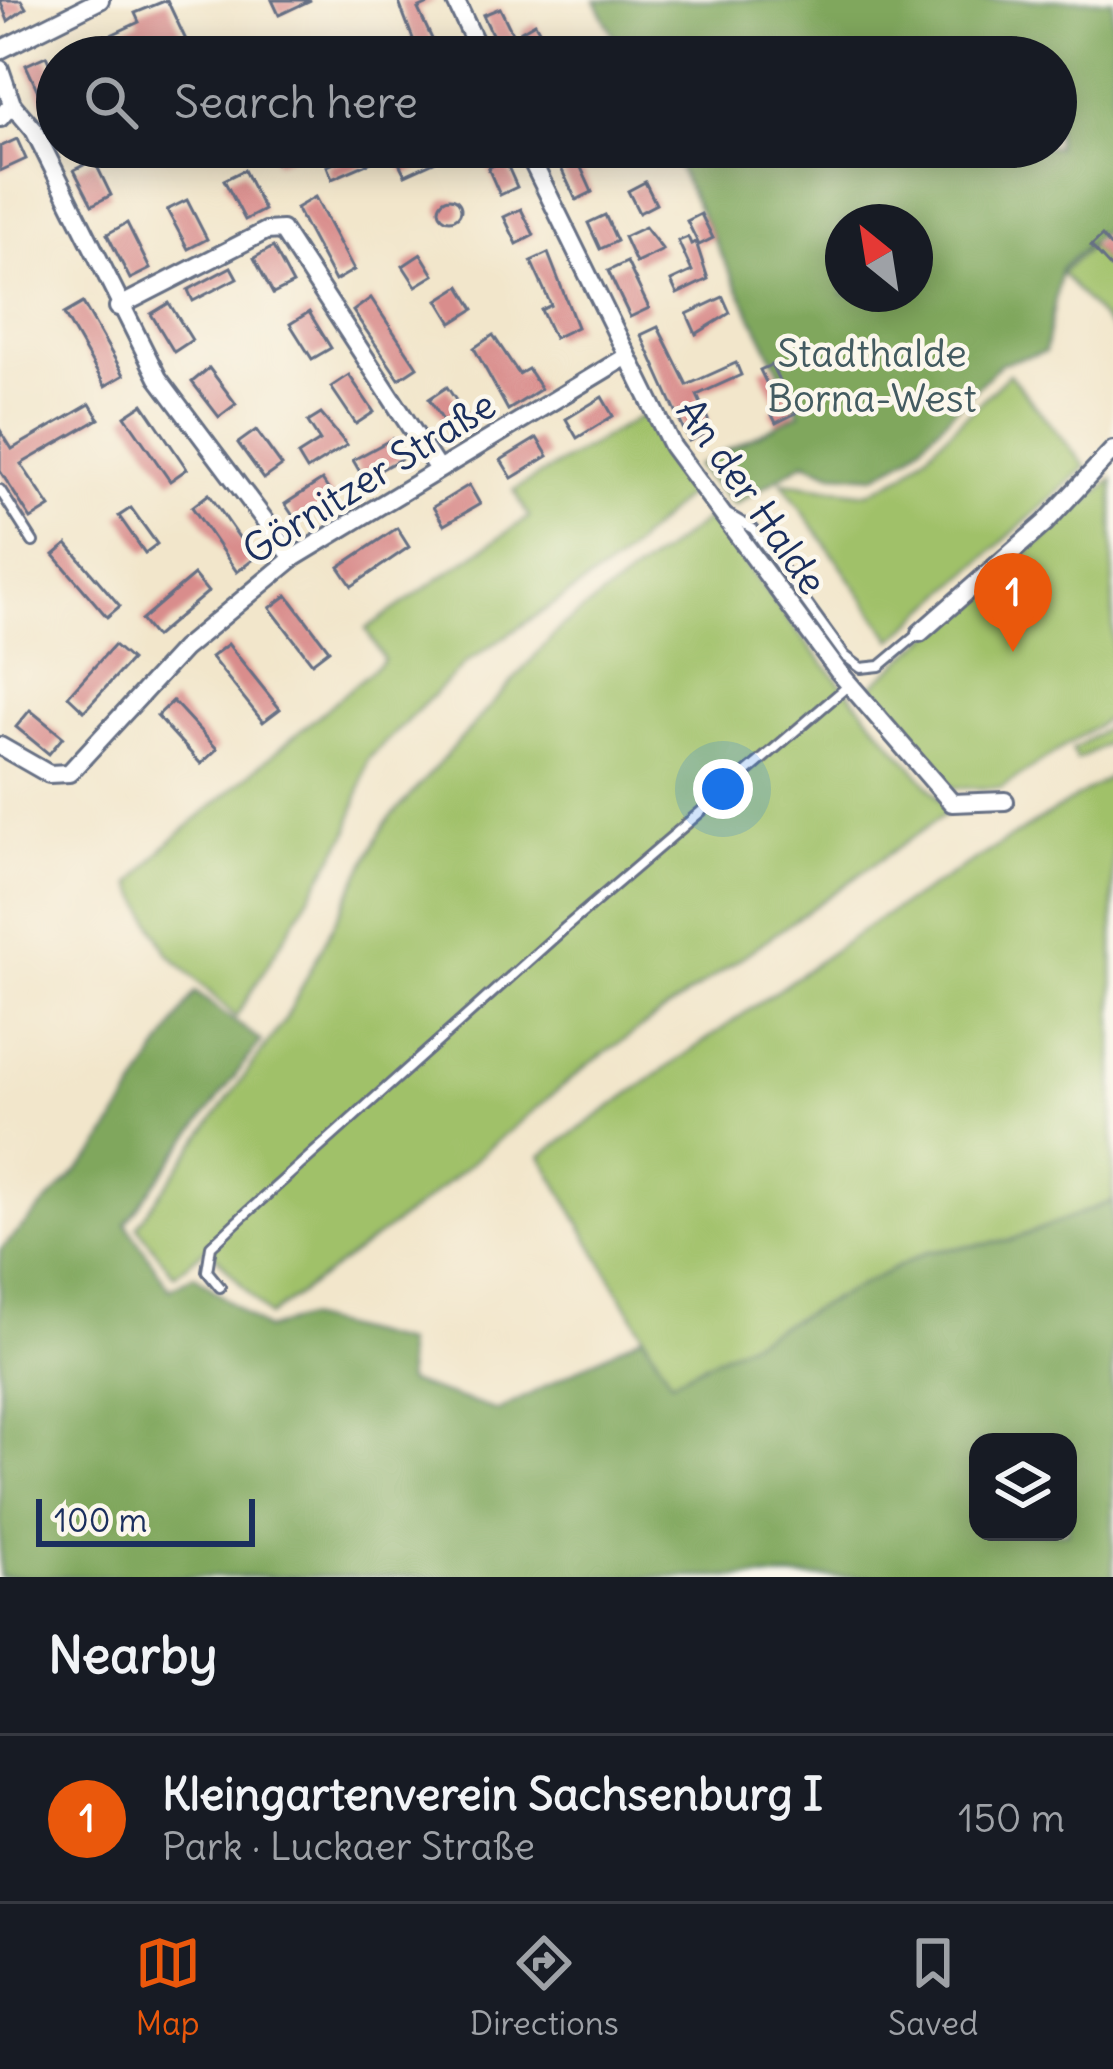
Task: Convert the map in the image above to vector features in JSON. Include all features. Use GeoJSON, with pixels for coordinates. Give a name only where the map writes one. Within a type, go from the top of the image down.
{"type":"FeatureCollection","features":[{"type":"Feature","properties":{"kind":"street"},"geometry":{"type":"LineString","coordinates":[[0,50],[65,7],[100,0]]}},
{"type":"Feature","properties":{"kind":"street"},"geometry":{"type":"LineString","coordinates":[[455,0],[472,36]]}},
{"type":"Feature","properties":{"kind":"street"},"geometry":{"type":"LineString","coordinates":[[0,69],[13,104],[36,134]]}},
{"type":"Feature","properties":{"kind":"street"},"geometry":{"type":"LineString","coordinates":[[0,118],[13,104]]}},
{"type":"Feature","properties":{"kind":"street"},"geometry":{"type":"LineString","coordinates":[[52,168],[118,307],[158,378],[293,558]]}},
{"type":"Feature","properties":{"kind":"street","name":"An der Halde"},"geometry":{"type":"LineString","coordinates":[[535,168],[624,358],[672,446],[728,515],[753,561],[849,685],[952,803],[1005,801]]}},
{"type":"Feature","properties":{"kind":"street"},"geometry":{"type":"LineString","coordinates":[[118,307],[266,231],[282,230],[437,469]]}},
{"type":"Feature","properties":{"kind":"street","name":"Görnitzer Straße"},"geometry":{"type":"LineString","coordinates":[[0,746],[49,774],[68,773],[183,649],[293,558],[624,358]]}},
{"type":"Feature","properties":{"kind":"street"},"geometry":{"type":"LineString","coordinates":[[920,633],[1045,523],[1113,450]]}},
{"type":"Feature","properties":{"kind":"lane"},"geometry":{"type":"LineString","coordinates":[[0,490],[33,542]]}},
{"type":"Feature","properties":{"kind":"lane"},"geometry":{"type":"LineString","coordinates":[[728,515],[753,529],[844,656],[861,668],[880,665],[920,633]]}},
{"type":"Feature","properties":{"kind":"lane"},"geometry":{"type":"LineString","coordinates":[[220,1287],[207,1271],[211,1246],[566,927],[849,685]]}},
{"type":"Feature","properties":{"kind":"green space","name":"Stadthalde Borna-West"},"geometry":{"type":"Polygon","coordinates":[[[595,0],[1113,0],[1113,241],[1102,232],[1061,269],[1045,352],[1001,363],[909,456],[875,476],[833,473],[805,462],[734,505],[696,466],[800,413],[678,168],[1077,168],[1077,36],[613,36],[595,0]]]}},
{"type":"Feature","properties":{"kind":"green space"},"geometry":{"type":"Polygon","coordinates":[[[1091,246],[1113,270],[1113,331],[1061,273],[1091,246]]]}},
{"type":"Feature","properties":{"kind":"green space"},"geometry":{"type":"Polygon","coordinates":[[[1009,374],[1086,467],[893,640],[782,482],[868,493],[905,474],[1009,374]]]}},
{"type":"Feature","properties":{"kind":"green space"},"geometry":{"type":"Polygon","coordinates":[[[643,415],[690,492],[617,562],[467,662],[368,759],[348,833],[236,1017],[167,952],[132,884],[165,846],[384,660],[366,629],[529,517],[514,490],[643,415]]]}},
{"type":"Feature","properties":{"kind":"green space"},"geometry":{"type":"Polygon","coordinates":[[[1113,479],[1113,715],[1001,788],[952,788],[867,690],[1113,479]]]}},
{"type":"Feature","properties":{"kind":"green space"},"geometry":{"type":"Polygon","coordinates":[[[710,517],[804,640],[950,811],[585,1067],[428,1199],[269,1316],[208,1247],[174,1275],[137,1226],[286,1018],[385,824],[561,627],[710,517]]]}},
{"type":"Feature","properties":{"kind":"green space"},"geometry":{"type":"Polygon","coordinates":[[[1113,723],[1113,740],[1077,760],[1072,750],[1113,723]]]}},
{"type":"Feature","properties":{"kind":"green space"},"geometry":{"type":"Polygon","coordinates":[[[1113,775],[1113,1201],[1009,1241],[927,1252],[671,1382],[541,1156],[876,921],[1113,775]]]}},
{"type":"Feature","properties":{"kind":"green space"},"geometry":{"type":"Polygon","coordinates":[[[195,992],[261,1041],[126,1223],[170,1289],[194,1275],[265,1329],[305,1318],[404,1343],[407,1382],[498,1411],[643,1335],[671,1381],[927,1252],[1009,1241],[1113,1201],[1113,1577],[0,1577],[0,1250],[97,1151],[195,992]]]}},
{"type":"Feature","properties":{"kind":"building"},"geometry":{"type":"Polygon","coordinates":[[[0,0],[21,0],[26,8],[8,21],[0,0]]]}},
{"type":"Feature","properties":{"kind":"building"},"geometry":{"type":"Polygon","coordinates":[[[167,0],[184,36],[109,36],[139,22],[135,13],[167,0]]]}},
{"type":"Feature","properties":{"kind":"building"},"geometry":{"type":"Polygon","coordinates":[[[272,0],[311,0],[279,15],[272,0]]]}},
{"type":"Feature","properties":{"kind":"building"},"geometry":{"type":"Polygon","coordinates":[[[398,0],[437,0],[418,9],[431,36],[412,36],[398,0]]]}},
{"type":"Feature","properties":{"kind":"building"},"geometry":{"type":"Polygon","coordinates":[[[500,8],[514,36],[493,36],[483,15],[500,8]]]}},
{"type":"Feature","properties":{"kind":"building"},"geometry":{"type":"Polygon","coordinates":[[[535,23],[542,36],[524,36],[521,31],[535,23]]]}},
{"type":"Feature","properties":{"kind":"building"},"geometry":{"type":"Polygon","coordinates":[[[36,60],[36,87],[26,65],[36,60]]]}},
{"type":"Feature","properties":{"kind":"building"},"geometry":{"type":"Polygon","coordinates":[[[17,139],[26,159],[0,171],[0,147],[17,139]]]}},
{"type":"Feature","properties":{"kind":"building"},"geometry":{"type":"Polygon","coordinates":[[[98,168],[111,195],[92,205],[74,170],[98,168]]]}},
{"type":"Feature","properties":{"kind":"building"},"geometry":{"type":"Polygon","coordinates":[[[328,168],[358,168],[332,179],[328,168]]]}},
{"type":"Feature","properties":{"kind":"building"},"geometry":{"type":"Polygon","coordinates":[[[488,168],[509,168],[517,187],[500,195],[488,168]]]}},
{"type":"Feature","properties":{"kind":"building"},"geometry":{"type":"Polygon","coordinates":[[[561,168],[581,168],[592,192],[576,200],[561,168]]]}},
{"type":"Feature","properties":{"kind":"building"},"geometry":{"type":"Polygon","coordinates":[[[244,170],[264,210],[245,220],[224,180],[244,170]]]}},
{"type":"Feature","properties":{"kind":"building"},"geometry":{"type":"Polygon","coordinates":[[[645,182],[656,204],[639,213],[628,191],[645,182]]]}},
{"type":"Feature","properties":{"kind":"building"},"geometry":{"type":"Polygon","coordinates":[[[315,197],[354,270],[335,281],[296,208],[315,197]]]}},
{"type":"Feature","properties":{"kind":"building"},"geometry":{"type":"Polygon","coordinates":[[[450,198],[461,209],[450,220],[439,209],[450,198]]]}},
{"type":"Feature","properties":{"kind":"building"},"geometry":{"type":"Polygon","coordinates":[[[187,200],[207,239],[188,249],[167,210],[187,200]]]}},
{"type":"Feature","properties":{"kind":"building"},"geometry":{"type":"Polygon","coordinates":[[[521,209],[534,235],[517,244],[504,217],[521,209]]]}},
{"type":"Feature","properties":{"kind":"building"},"geometry":{"type":"Polygon","coordinates":[[[701,214],[713,238],[699,245],[687,221],[701,214]]]}},
{"type":"Feature","properties":{"kind":"building"},"geometry":{"type":"Polygon","coordinates":[[[605,215],[617,241],[600,249],[588,223],[605,215]]]}},
{"type":"Feature","properties":{"kind":"building"},"geometry":{"type":"Polygon","coordinates":[[[127,223],[150,269],[130,279],[107,234],[127,223]]]}},
{"type":"Feature","properties":{"kind":"building"},"geometry":{"type":"Polygon","coordinates":[[[645,227],[663,250],[636,263],[624,237],[645,227]]]}},
{"type":"Feature","properties":{"kind":"building"},"geometry":{"type":"Polygon","coordinates":[[[1102,236],[1113,249],[1113,270],[1091,246],[1102,236]]]}},
{"type":"Feature","properties":{"kind":"building"},"geometry":{"type":"Polygon","coordinates":[[[688,237],[691,244],[696,242],[708,279],[677,294],[671,281],[692,271],[678,241],[688,237]]]}},
{"type":"Feature","properties":{"kind":"building"},"geometry":{"type":"Polygon","coordinates":[[[273,247],[293,284],[273,294],[254,258],[273,247]]]}},
{"type":"Feature","properties":{"kind":"building"},"geometry":{"type":"Polygon","coordinates":[[[548,253],[577,327],[554,338],[541,310],[551,305],[531,261],[548,253]]]}},
{"type":"Feature","properties":{"kind":"building"},"geometry":{"type":"Polygon","coordinates":[[[421,254],[434,275],[416,286],[403,266],[421,254]]]}},
{"type":"Feature","properties":{"kind":"building"},"geometry":{"type":"Polygon","coordinates":[[[627,262],[649,308],[630,317],[608,271],[627,262]]]}},
{"type":"Feature","properties":{"kind":"building"},"geometry":{"type":"Polygon","coordinates":[[[231,267],[237,278],[193,301],[188,290],[231,267]]]}},
{"type":"Feature","properties":{"kind":"building"},"geometry":{"type":"Polygon","coordinates":[[[460,286],[474,309],[452,323],[438,300],[460,286]]]}},
{"type":"Feature","properties":{"kind":"building"},"geometry":{"type":"Polygon","coordinates":[[[723,297],[730,313],[696,334],[687,314],[723,297]]]}},
{"type":"Feature","properties":{"kind":"building"},"geometry":{"type":"Polygon","coordinates":[[[371,298],[417,367],[399,379],[353,311],[371,298]]]}},
{"type":"Feature","properties":{"kind":"building"},"geometry":{"type":"Polygon","coordinates":[[[83,303],[124,375],[105,386],[64,314],[83,303]]]}},
{"type":"Feature","properties":{"kind":"building"},"geometry":{"type":"Polygon","coordinates":[[[169,303],[192,340],[174,352],[151,314],[169,303]]]}},
{"type":"Feature","properties":{"kind":"building"},"geometry":{"type":"Polygon","coordinates":[[[309,312],[331,348],[312,359],[290,324],[309,312]]]}},
{"type":"Feature","properties":{"kind":"building"},"geometry":{"type":"Polygon","coordinates":[[[658,327],[687,385],[736,363],[741,375],[697,395],[709,422],[701,426],[704,434],[689,441],[641,335],[658,327]]]}},
{"type":"Feature","properties":{"kind":"building"},"geometry":{"type":"Polygon","coordinates":[[[493,335],[519,374],[528,369],[541,389],[508,410],[474,348],[493,335]]]}},
{"type":"Feature","properties":{"kind":"building"},"geometry":{"type":"Polygon","coordinates":[[[771,365],[796,413],[776,423],[770,411],[778,407],[760,370],[771,365]]]}},
{"type":"Feature","properties":{"kind":"building"},"geometry":{"type":"Polygon","coordinates":[[[209,368],[236,404],[219,417],[192,382],[209,368]]]}},
{"type":"Feature","properties":{"kind":"building"},"geometry":{"type":"Polygon","coordinates":[[[349,375],[374,412],[356,424],[331,387],[349,375]]]}},
{"type":"Feature","properties":{"kind":"building"},"geometry":{"type":"Polygon","coordinates":[[[447,387],[472,424],[453,436],[429,399],[447,387]]]}},
{"type":"Feature","properties":{"kind":"building"},"geometry":{"type":"Polygon","coordinates":[[[602,397],[613,416],[577,438],[566,419],[602,397]]]}},
{"type":"Feature","properties":{"kind":"building"},"geometry":{"type":"Polygon","coordinates":[[[90,404],[99,419],[21,464],[50,507],[31,519],[0,471],[0,430],[12,449],[90,404]]]}},
{"type":"Feature","properties":{"kind":"building"},"geometry":{"type":"Polygon","coordinates":[[[143,404],[187,469],[170,481],[125,416],[143,404]]]}},
{"type":"Feature","properties":{"kind":"building"},"geometry":{"type":"Polygon","coordinates":[[[321,414],[347,445],[307,470],[298,455],[320,441],[308,422],[321,414]]]}},
{"type":"Feature","properties":{"kind":"building"},"geometry":{"type":"Polygon","coordinates":[[[256,430],[282,466],[264,479],[238,443],[256,430]]]}},
{"type":"Feature","properties":{"kind":"building"},"geometry":{"type":"Polygon","coordinates":[[[537,438],[548,456],[512,478],[501,460],[537,438]]]}},
{"type":"Feature","properties":{"kind":"building"},"geometry":{"type":"Polygon","coordinates":[[[392,439],[402,458],[364,479],[353,460],[392,439]]]}},
{"type":"Feature","properties":{"kind":"building"},"geometry":{"type":"Polygon","coordinates":[[[322,480],[334,498],[297,522],[285,504],[322,480]]]}},
{"type":"Feature","properties":{"kind":"building"},"geometry":{"type":"Polygon","coordinates":[[[469,485],[480,504],[444,525],[433,507],[469,485]]]}},
{"type":"Feature","properties":{"kind":"building"},"geometry":{"type":"Polygon","coordinates":[[[209,494],[254,559],[237,572],[192,507],[209,494]]]}},
{"type":"Feature","properties":{"kind":"building"},"geometry":{"type":"Polygon","coordinates":[[[131,508],[157,544],[145,553],[119,516],[131,508]]]}},
{"type":"Feature","properties":{"kind":"building"},"geometry":{"type":"Polygon","coordinates":[[[397,528],[409,547],[352,586],[339,567],[397,528]]]}},
{"type":"Feature","properties":{"kind":"building"},"geometry":{"type":"Polygon","coordinates":[[[67,544],[120,606],[107,617],[54,555],[67,544]]]}},
{"type":"Feature","properties":{"kind":"building"},"geometry":{"type":"Polygon","coordinates":[[[194,575],[208,592],[155,637],[141,620],[194,575]]]}},
{"type":"Feature","properties":{"kind":"building"},"geometry":{"type":"Polygon","coordinates":[[[287,595],[329,650],[312,663],[270,608],[287,595]]]}},
{"type":"Feature","properties":{"kind":"building"},"geometry":{"type":"Polygon","coordinates":[[[228,644],[280,709],[263,722],[211,657],[228,644]]]}},
{"type":"Feature","properties":{"kind":"building"},"geometry":{"type":"Polygon","coordinates":[[[114,645],[131,660],[84,711],[68,696],[114,645]]]}},
{"type":"Feature","properties":{"kind":"building"},"geometry":{"type":"Polygon","coordinates":[[[173,701],[217,749],[201,764],[157,716],[173,701]]]}},
{"type":"Feature","properties":{"kind":"building"},"geometry":{"type":"Polygon","coordinates":[[[30,710],[63,737],[49,754],[16,727],[30,710]]]}},
{"type":"Feature","properties":{"kind":"place","name":"Kleingartenverein Sachsenburg I"},"geometry":{"type":"Point","coordinates":[1013,652]}}]}
